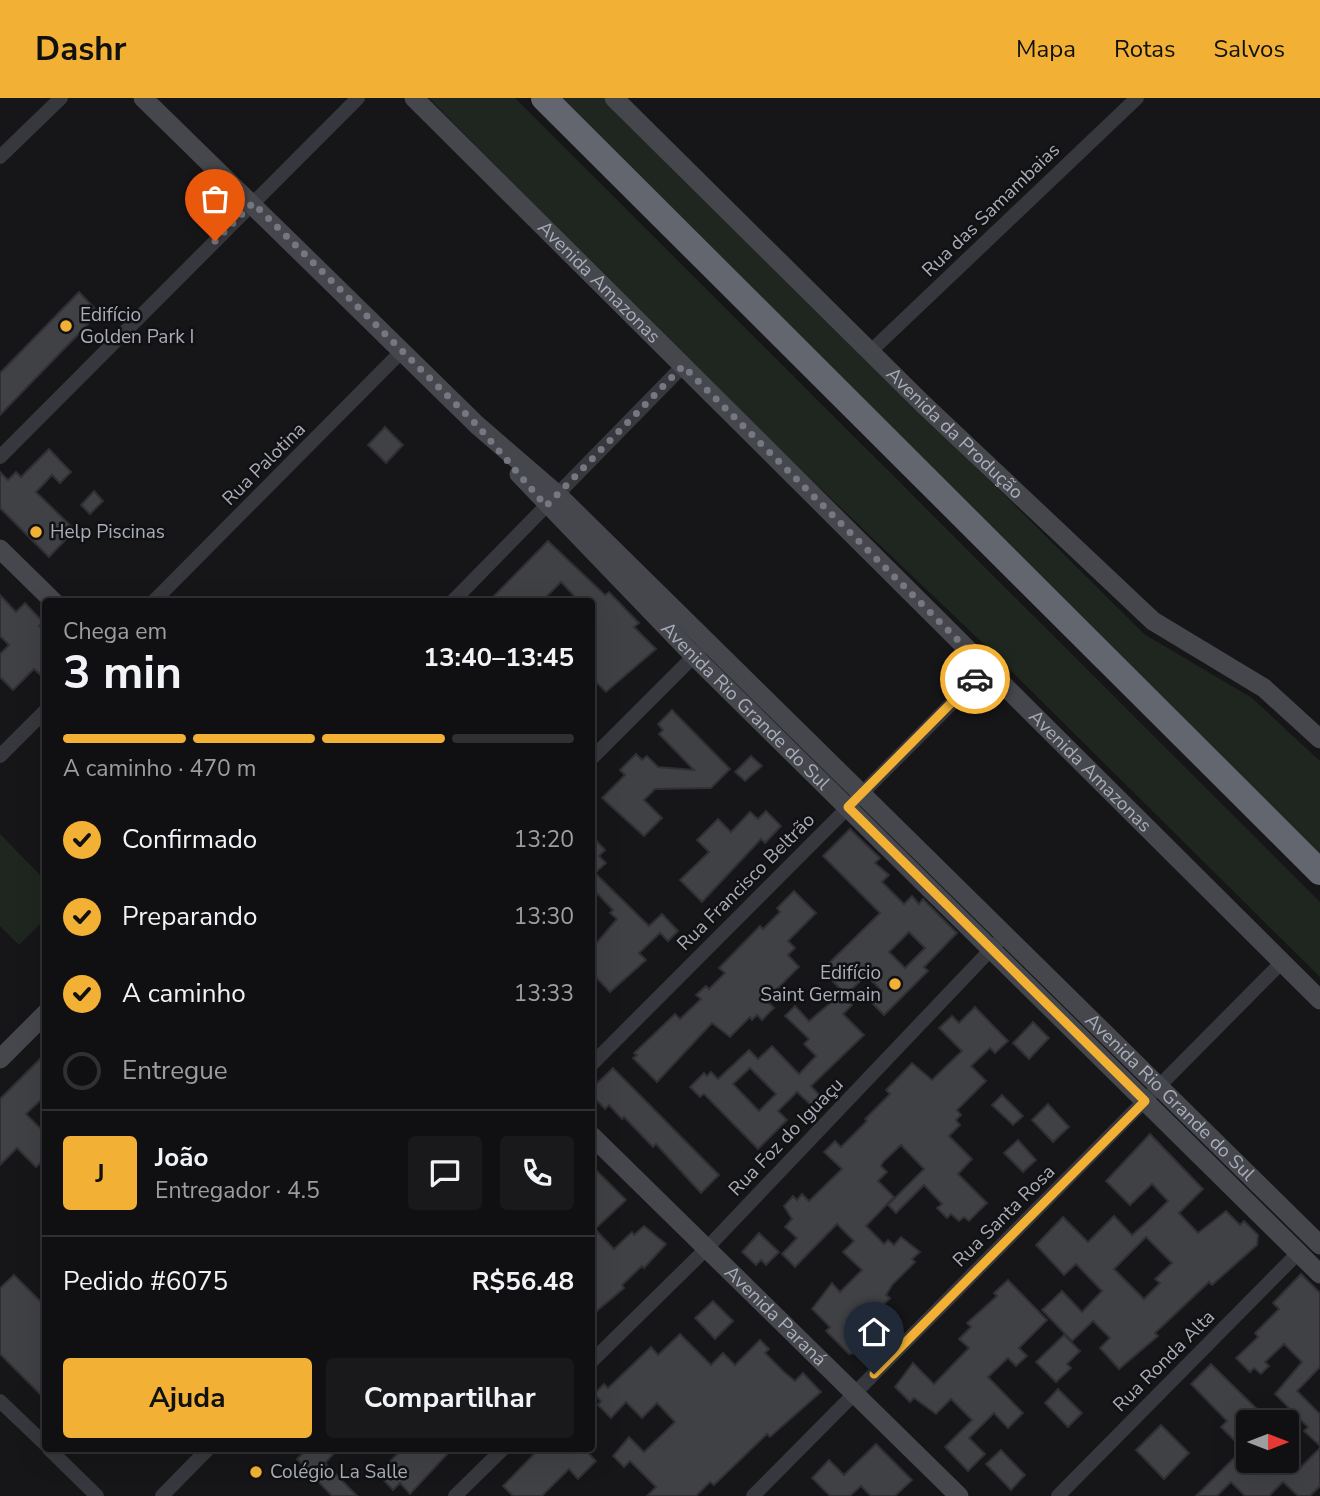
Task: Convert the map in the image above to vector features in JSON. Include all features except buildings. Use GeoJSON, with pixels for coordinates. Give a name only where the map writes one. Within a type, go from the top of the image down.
{"type":"FeatureCollection","features":[{"type":"Feature","properties":{"kind":"highway"},"geometry":{"type":"LineString","coordinates":[[544,98],[1320,872]]}},
{"type":"Feature","properties":{"kind":"street"},"geometry":{"type":"LineString","coordinates":[[0,157],[61,98]]}},
{"type":"Feature","properties":{"kind":"street","name":"Avenida Rio Grande do Sul"},"geometry":{"type":"LineString","coordinates":[[143,98],[253,203],[1152,1094],[1320,1245]]}},
{"type":"Feature","properties":{"kind":"street"},"geometry":{"type":"LineString","coordinates":[[0,457],[358,98]]}},
{"type":"Feature","properties":{"kind":"street","name":"Avenida Amazonas"},"geometry":{"type":"LineString","coordinates":[[414,98],[1320,999]]}},
{"type":"Feature","properties":{"kind":"street","name":"Avenida da Produção"},"geometry":{"type":"LineString","coordinates":[[614,98],[872,350],[923,404],[1153,621],[1264,688],[1320,739]]}},
{"type":"Feature","properties":{"kind":"street","name":"Rua das Samambaias"},"geometry":{"type":"LineString","coordinates":[[872,350],[1137,98]]}},
{"type":"Feature","properties":{"kind":"street","name":"Rua Palotina"},"geometry":{"type":"LineString","coordinates":[[157,598],[401,352]]}},
{"type":"Feature","properties":{"kind":"street"},"geometry":{"type":"LineString","coordinates":[[456,598],[683,366]]}},
{"type":"Feature","properties":{"kind":"street"},"geometry":{"type":"LineString","coordinates":[[0,549],[50,598]]}},
{"type":"Feature","properties":{"kind":"street"},"geometry":{"type":"LineString","coordinates":[[595,755],[701,649]]}},
{"type":"Feature","properties":{"kind":"street","name":"Rua Francisco Beltrão"},"geometry":{"type":"LineString","coordinates":[[595,1061],[986,668]]}},
{"type":"Feature","properties":{"kind":"street"},"geometry":{"type":"LineString","coordinates":[[0,756],[42,714]]}},
{"type":"Feature","properties":{"kind":"street","name":"Rua Foz do Iguaçu"},"geometry":{"type":"LineString","coordinates":[[595,1358],[706,1249],[998,942]]}},
{"type":"Feature","properties":{"kind":"street","name":"Rua Santa Rosa"},"geometry":{"type":"LineString","coordinates":[[753,1496],[1282,962]]}},
{"type":"Feature","properties":{"kind":"street"},"geometry":{"type":"LineString","coordinates":[[0,1059],[42,1017]]}},
{"type":"Feature","properties":{"kind":"street","name":"Avenida Rio Grande do Sul"},"geometry":{"type":"LineString","coordinates":[[1152,1094],[1320,1274]]}},
{"type":"Feature","properties":{"kind":"street","name":"Avenida Paraná"},"geometry":{"type":"LineString","coordinates":[[595,1139],[959,1496]]}},
{"type":"Feature","properties":{"kind":"street","name":"Rua Ronda Alta"},"geometry":{"type":"LineString","coordinates":[[1058,1496],[1298,1253]]}},
{"type":"Feature","properties":{"kind":"street"},"geometry":{"type":"LineString","coordinates":[[0,1401],[42,1441]]}},
{"type":"Feature","properties":{"kind":"street"},"geometry":{"type":"LineString","coordinates":[[52,1452],[97,1496]]}},
{"type":"Feature","properties":{"kind":"street"},"geometry":{"type":"LineString","coordinates":[[162,1496],[205,1452]]}},
{"type":"Feature","properties":{"kind":"street"},"geometry":{"type":"LineString","coordinates":[[455,1496],[500,1452]]}},
{"type":"Feature","properties":{"kind":"shaded area"},"geometry":{"type":"Polygon","coordinates":[[[429,98],[515,98],[1320,902],[1320,977],[993,653],[688,362],[429,98]]]}},
{"type":"Feature","properties":{"kind":"shaded area"},"geometry":{"type":"Polygon","coordinates":[[[557,98],[606,98],[1144,634],[1252,698],[1320,761],[1320,855],[557,98]]]}},
{"type":"Feature","properties":{"kind":"shaded area"},"geometry":{"type":"Polygon","coordinates":[[[0,834],[42,877],[42,922],[19,945],[0,926],[0,834]]]}},
{"type":"Feature","properties":{"kind":"way so far"},"geometry":{"type":"LineString","coordinates":[[215,241],[253,203],[477,425],[546,506],[683,366],[986,668],[975,679]]}},
{"type":"Feature","properties":{"kind":"place","name":"Edifício Golden Park I"},"geometry":{"type":"Point","coordinates":[66,326]}},
{"type":"Feature","properties":{"kind":"place","name":"Help Piscinas"},"geometry":{"type":"Point","coordinates":[36,532]}},
{"type":"Feature","properties":{"kind":"place","name":"Edifício Saint Germain"},"geometry":{"type":"Point","coordinates":[895,984]}},
{"type":"Feature","properties":{"kind":"place","name":"Colégio La Salle"},"geometry":{"type":"Point","coordinates":[256,1472]}},
{"type":"Feature","properties":{"kind":"route"},"geometry":{"type":"LineString","coordinates":[[874,1374],[1145,1101],[848,807],[975,679]]}}]}
